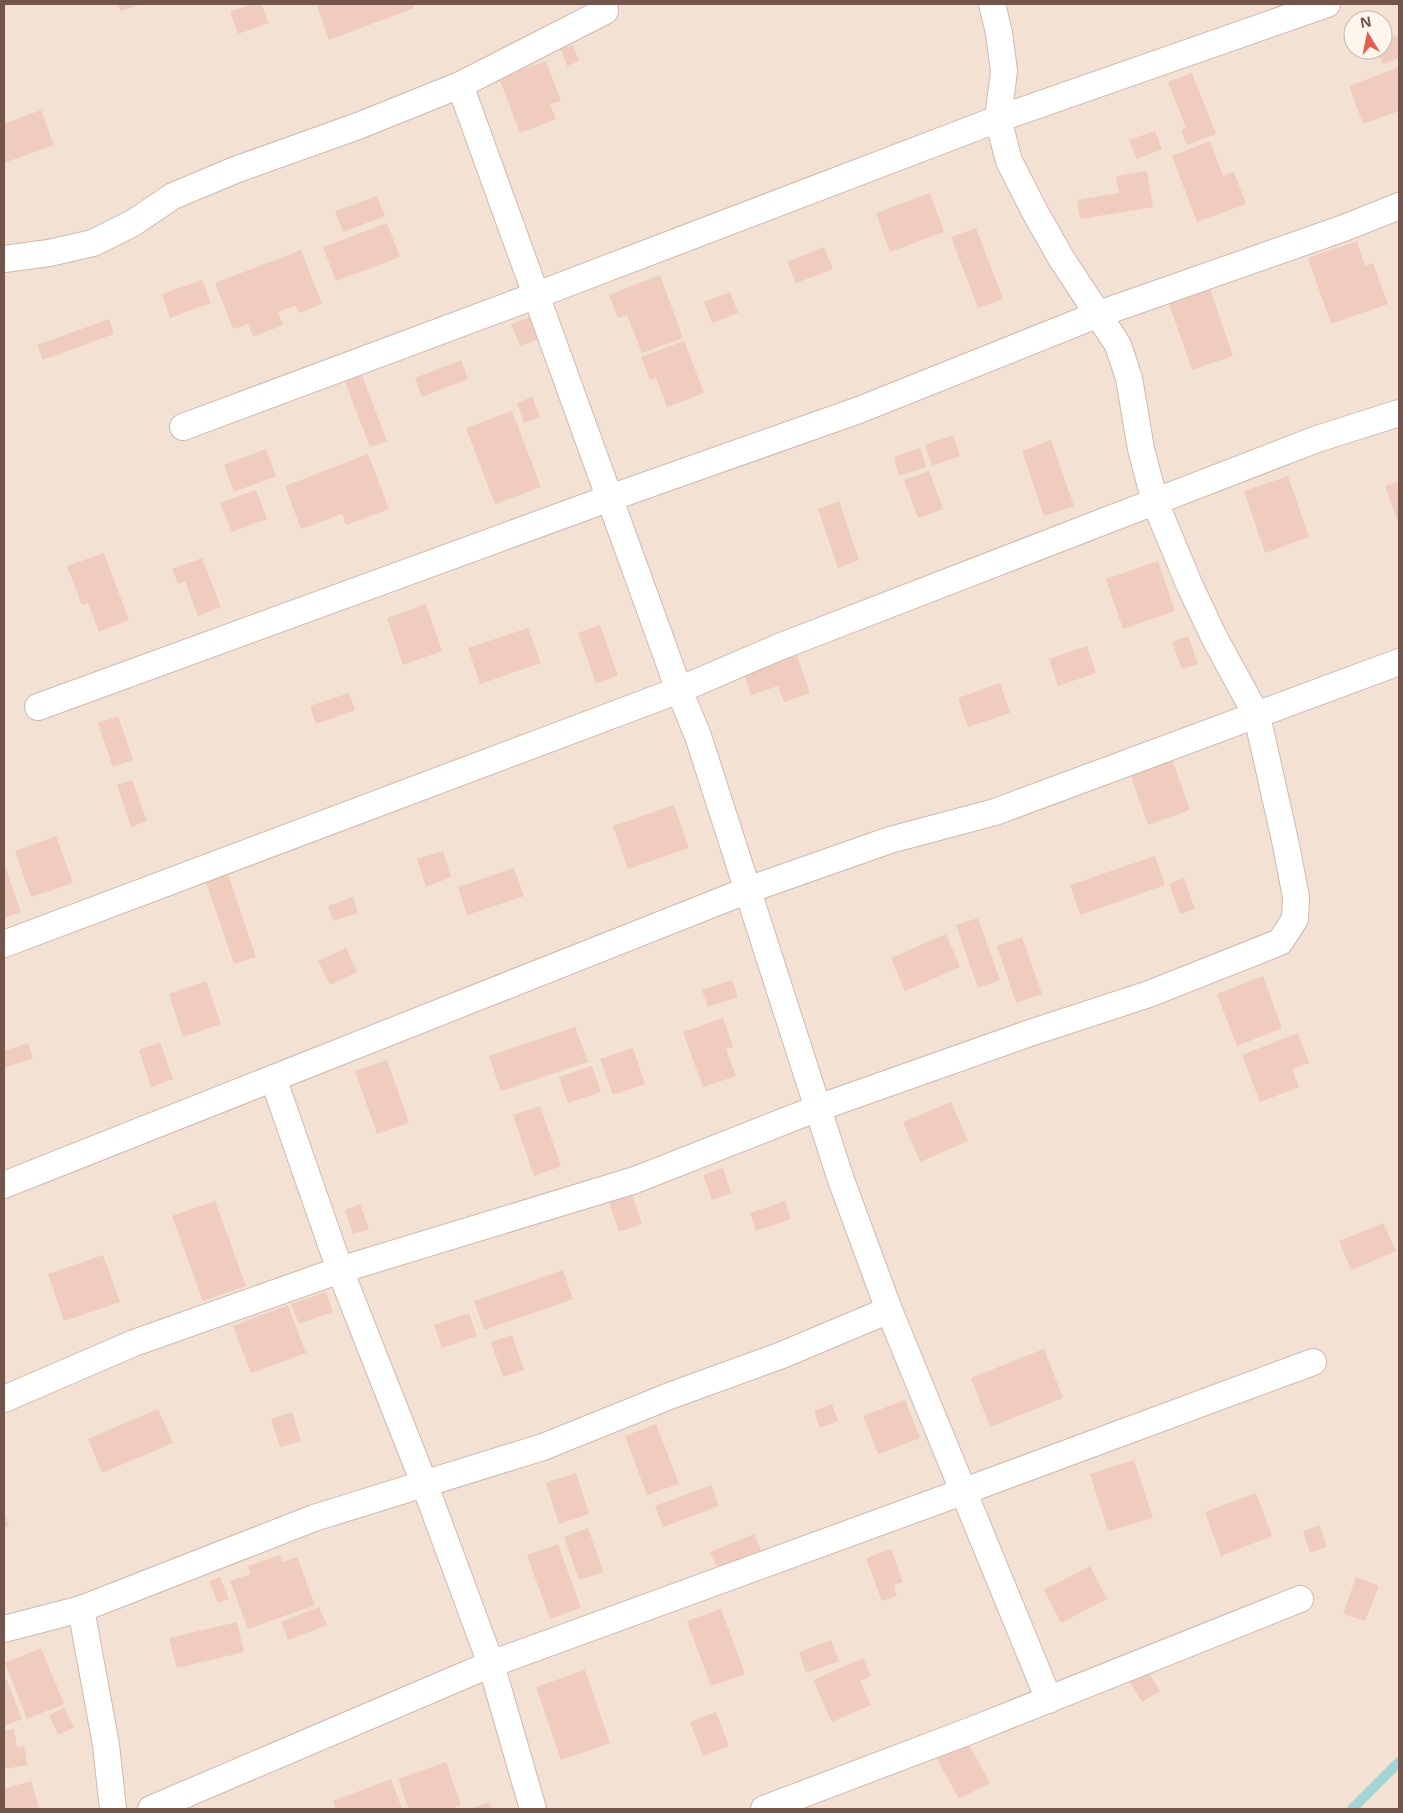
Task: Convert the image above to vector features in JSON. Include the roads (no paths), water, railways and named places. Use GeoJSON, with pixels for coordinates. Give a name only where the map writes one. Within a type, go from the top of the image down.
{"type":"FeatureCollection","features":[{"type":"Feature","properties":{"kind":"street"},"geometry":{"type":"LineString","coordinates":[[4,1399],[134,1343],[340,1270],[635,1180],[818,1108],[1027,1034],[1149,994],[1280,942],[1295,919],[1296,898],[1257,716],[1214,637],[1189,584],[1155,502],[1141,449],[1129,378],[1118,344],[1066,266],[1009,161],[998,119],[1004,71],[999,33],[992,4]]}},
{"type":"Feature","properties":{"kind":"street"},"geometry":{"type":"LineString","coordinates":[[183,427],[537,295],[998,119],[1327,4]]}},
{"type":"Feature","properties":{"kind":"street"},"geometry":{"type":"LineString","coordinates":[[4,259],[49,253],[93,243],[133,223],[173,196],[235,170],[358,126],[460,85],[609,6]]}},
{"type":"Feature","properties":{"kind":"street"},"geometry":{"type":"LineString","coordinates":[[460,85],[679,690],[698,736],[840,1176],[889,1310],[1048,1700]]}},
{"type":"Feature","properties":{"kind":"street"},"geometry":{"type":"LineString","coordinates":[[38,707],[610,498],[859,410],[1099,314],[1335,231],[1399,206]]}},
{"type":"Feature","properties":{"kind":"street"},"geometry":{"type":"LineString","coordinates":[[4,944],[679,690],[779,647],[1317,439],[1399,412]]}},
{"type":"Feature","properties":{"kind":"street"},"geometry":{"type":"LineString","coordinates":[[4,1185],[748,890],[890,840],[995,812],[1399,662]]}},
{"type":"Feature","properties":{"kind":"street"},"geometry":{"type":"LineString","coordinates":[[273,1078],[340,1270],[424,1483],[491,1664],[533,1809]]}},
{"type":"Feature","properties":{"kind":"street"},"geometry":{"type":"LineString","coordinates":[[4,1629],[81,1609],[314,1518],[543,1447],[782,1355],[889,1310]]}},
{"type":"Feature","properties":{"kind":"street"},"geometry":{"type":"LineString","coordinates":[[151,1809],[491,1664],[1313,1362]]}},
{"type":"Feature","properties":{"kind":"street"},"geometry":{"type":"LineString","coordinates":[[764,1809],[1048,1700],[1300,1599]]}},
{"type":"Feature","properties":{"kind":"street"},"geometry":{"type":"LineString","coordinates":[[81,1609],[106,1745],[113,1809]]}},
{"type":"Feature","properties":{"kind":"waterway"},"geometry":{"type":"LineString","coordinates":[[1352,1809],[1399,1762]]}}]}
